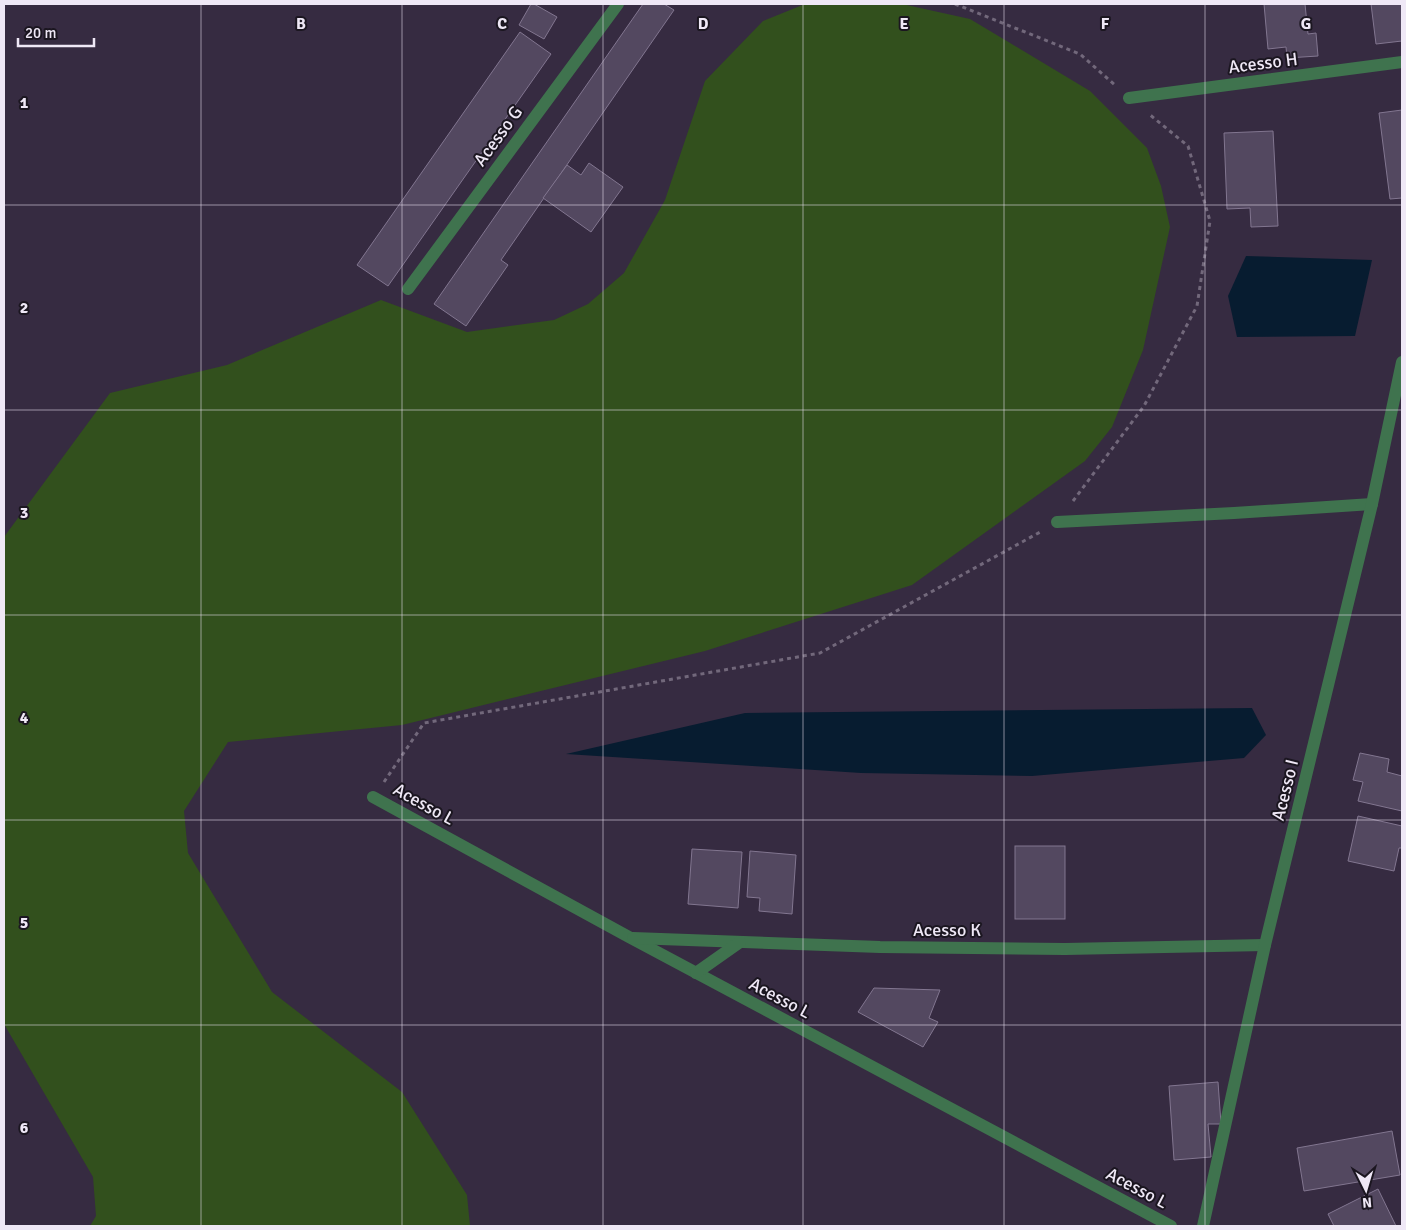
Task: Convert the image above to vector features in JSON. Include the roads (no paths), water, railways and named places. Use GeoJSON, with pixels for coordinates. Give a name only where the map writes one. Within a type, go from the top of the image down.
{"type":"FeatureCollection","features":[{"type":"Feature","properties":{"kind":"street","name":"Acesso G"},"geometry":{"type":"LineString","coordinates":[[408,289],[618,4]]}},
{"type":"Feature","properties":{"kind":"street","name":"Acesso H"},"geometry":{"type":"LineString","coordinates":[[1129,98],[1402,62]]}},
{"type":"Feature","properties":{"kind":"street","name":"Acesso I"},"geometry":{"type":"LineString","coordinates":[[1203,1226],[1265,946],[1372,504],[1402,362]]}},
{"type":"Feature","properties":{"kind":"street"},"geometry":{"type":"LineString","coordinates":[[1057,522],[1372,504]]}},
{"type":"Feature","properties":{"kind":"street","name":"Acesso L"},"geometry":{"type":"LineString","coordinates":[[374,796],[629,938],[1171,1226]]}},
{"type":"Feature","properties":{"kind":"street","name":"Acesso K"},"geometry":{"type":"LineString","coordinates":[[629,938],[880,947],[1265,946]]}},
{"type":"Feature","properties":{"kind":"street"},"geometry":{"type":"LineString","coordinates":[[696,973],[740,942]]}},
{"type":"Feature","properties":{"kind":"water"},"geometry":{"type":"Polygon","coordinates":[[[1246,256],[1372,260],[1355,336],[1237,337],[1228,296],[1246,256]]]}},
{"type":"Feature","properties":{"kind":"water"},"geometry":{"type":"Polygon","coordinates":[[[1252,708],[1266,735],[1244,758],[1032,776],[861,773],[566,754],[745,713],[1252,708]]]}}]}
